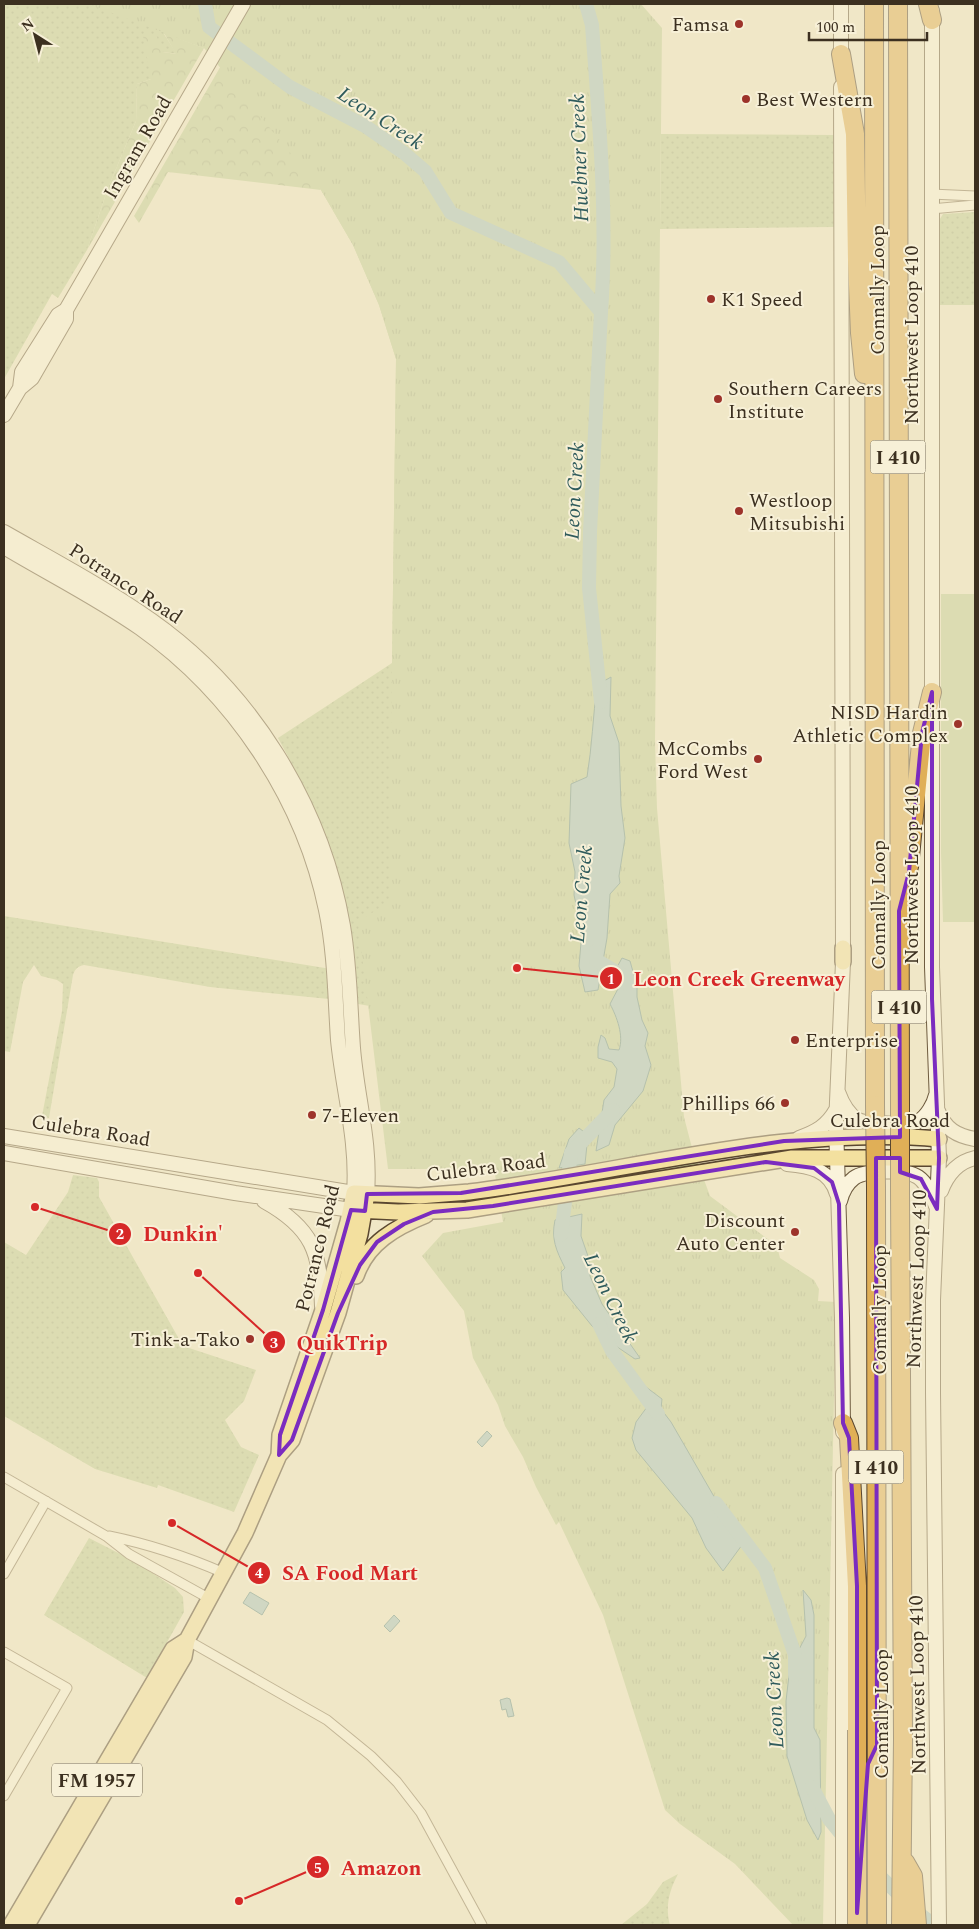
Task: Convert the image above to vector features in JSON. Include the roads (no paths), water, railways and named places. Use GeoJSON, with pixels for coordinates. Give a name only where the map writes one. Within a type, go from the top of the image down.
{"type":"FeatureCollection","features":[{"type":"Feature","properties":{"kind":"highway","name":"Connally Loop"},"geometry":{"type":"LineString","coordinates":[[874,4],[877,1745],[872,1766],[877,1925]]}},
{"type":"Feature","properties":{"kind":"highway","name":"Connally Loop"},"geometry":{"type":"LineString","coordinates":[[898,4],[901,1925]]}},
{"type":"Feature","properties":{"kind":"highway"},"geometry":{"type":"LineString","coordinates":[[841,54],[854,118],[860,333],[874,464]]}},
{"type":"Feature","properties":{"kind":"highway"},"geometry":{"type":"LineString","coordinates":[[899,911],[909,872],[922,733],[932,692]]}},
{"type":"Feature","properties":{"kind":"highway"},"geometry":{"type":"LineString","coordinates":[[843,1423],[849,1438],[856,1564],[857,1925]]}},
{"type":"Feature","properties":{"kind":"highway"},"geometry":{"type":"LineString","coordinates":[[857,1925],[859,1861],[872,1766]]}},
{"type":"Feature","properties":{"kind":"highway"},"geometry":{"type":"LineString","coordinates":[[901,1852],[912,1876],[917,1925]]}},
{"type":"Feature","properties":{"kind":"main road","name":"Ingram Road"},"geometry":{"type":"LineString","coordinates":[[4,415],[20,388],[32,378],[66,319],[66,310],[243,4]]}},
{"type":"Feature","properties":{"kind":"main road"},"geometry":{"type":"LineString","coordinates":[[841,4],[843,955],[836,1138],[843,1423],[843,1925]]}},
{"type":"Feature","properties":{"kind":"main road","name":"Northwest Loop 410"},"geometry":{"type":"LineString","coordinates":[[931,9],[932,999],[939,1158],[933,1300],[933,1393],[940,1925]]}},
{"type":"Feature","properties":{"kind":"main road","name":"Potranco Road"},"geometry":{"type":"LineString","coordinates":[[4,532],[87,588]]}},
{"type":"Feature","properties":{"kind":"main road","name":"Potranco Road"},"geometry":{"type":"LineString","coordinates":[[4,547],[158,625],[215,675],[261,731],[288,772],[296,802],[316,830],[339,906],[340,950],[366,1138],[358,1211],[360,1234],[330,1312],[292,1440],[279,1455],[245,1533],[224,1573]]}},
{"type":"Feature","properties":{"kind":"main road"},"geometry":{"type":"LineString","coordinates":[[838,1088],[849,1113],[857,1119],[866,1122],[911,1123],[919,1121],[936,1100]]}},
{"type":"Feature","properties":{"kind":"main road"},"geometry":{"type":"LineString","coordinates":[[936,1100],[941,1118],[949,1129],[960,1136],[975,1140]]}},
{"type":"Feature","properties":{"kind":"main road"},"geometry":{"type":"LineString","coordinates":[[792,1140],[820,1130],[830,1120],[836,1109]]}},
{"type":"Feature","properties":{"kind":"main road","name":"Culebra Road"},"geometry":{"type":"LineString","coordinates":[[4,1136],[360,1193],[432,1195],[490,1189],[792,1140],[913,1137],[975,1140]]}},
{"type":"Feature","properties":{"kind":"main road","name":"Culebra Road"},"geometry":{"type":"LineString","coordinates":[[4,1153],[255,1196],[358,1211],[433,1212],[493,1206],[792,1158],[975,1158]]}},
{"type":"Feature","properties":{"kind":"main road"},"geometry":{"type":"LineString","coordinates":[[937,1209],[941,1193],[949,1176],[960,1164],[975,1158]]}},
{"type":"Feature","properties":{"kind":"main road"},"geometry":{"type":"LineString","coordinates":[[766,1162],[803,1165],[818,1169],[832,1182],[839,1204]]}},
{"type":"Feature","properties":{"kind":"main road"},"geometry":{"type":"LineString","coordinates":[[839,1204],[846,1187],[858,1176],[866,1173],[902,1172],[911,1173],[921,1179],[937,1209]]}},
{"type":"Feature","properties":{"kind":"main road"},"geometry":{"type":"LineString","coordinates":[[255,1196],[290,1217],[310,1240],[320,1266],[330,1312],[348,1298],[357,1272],[365,1257],[377,1242],[393,1230],[433,1212]]}},
{"type":"Feature","properties":{"kind":"main road","name":"FM 1957"},"geometry":{"type":"LineString","coordinates":[[27,1925],[184,1657],[187,1640],[224,1573]]}},
{"type":"Feature","properties":{"kind":"main road","name":"FM 1957"},"geometry":{"type":"LineString","coordinates":[[12,1925],[174,1649],[187,1640]]}},
{"type":"Feature","properties":{"kind":"street"},"geometry":{"type":"LineString","coordinates":[[931,194],[975,196]]}},
{"type":"Feature","properties":{"kind":"street"},"geometry":{"type":"LineString","coordinates":[[931,209],[975,205]]}},
{"type":"Feature","properties":{"kind":"street"},"geometry":{"type":"LineString","coordinates":[[4,1477],[106,1536],[129,1554],[210,1599]]}},
{"type":"Feature","properties":{"kind":"street"},"geometry":{"type":"LineString","coordinates":[[4,1574],[46,1501]]}},
{"type":"Feature","properties":{"kind":"street"},"geometry":{"type":"LineString","coordinates":[[106,1536],[135,1542],[197,1561],[224,1573]]}},
{"type":"Feature","properties":{"kind":"street"},"geometry":{"type":"LineString","coordinates":[[187,1640],[327,1720],[371,1756],[397,1782],[421,1813],[482,1925]]}},
{"type":"Feature","properties":{"kind":"street"},"geometry":{"type":"LineString","coordinates":[[4,1652],[67,1688],[4,1796]]}},
{"type":"Feature","properties":{"kind":"water"},"geometry":{"type":"Polygon","coordinates":[[[611,677],[610,716],[619,743],[621,806],[625,838],[619,876],[620,883],[610,894],[607,938],[598,990],[585,992],[579,966],[582,931],[574,895],[575,872],[569,843],[571,784],[587,777],[597,685],[611,677]]]}},
{"type":"Feature","properties":{"kind":"water"},"geometry":{"type":"Polygon","coordinates":[[[622,958],[630,961],[637,986],[637,997],[642,1020],[648,1033],[645,1046],[651,1065],[643,1091],[615,1125],[609,1145],[596,1151],[604,1100],[614,1087],[617,1069],[612,1062],[598,1058],[598,1047],[601,1035],[605,1038],[609,1049],[619,1050],[620,1033],[610,1004],[620,985],[616,969],[622,958]]]}},
{"type":"Feature","properties":{"kind":"water"},"geometry":{"type":"Polygon","coordinates":[[[579,1128],[588,1135],[585,1164],[559,1168],[569,1139],[579,1128]]]}},
{"type":"Feature","properties":{"kind":"water"},"geometry":{"type":"Polygon","coordinates":[[[582,1214],[581,1236],[589,1259],[590,1276],[602,1304],[640,1358],[635,1359],[604,1338],[563,1290],[561,1272],[565,1268],[555,1244],[555,1220],[582,1214]]]}},
{"type":"Feature","properties":{"kind":"water"},"geometry":{"type":"Polygon","coordinates":[[[646,1387],[662,1399],[661,1409],[671,1422],[742,1545],[723,1571],[706,1548],[692,1518],[636,1450],[632,1438],[636,1422],[647,1407],[649,1398],[646,1387]]]}},
{"type":"Feature","properties":{"kind":"water"},"geometry":{"type":"Polygon","coordinates":[[[487,1431],[492,1436],[482,1447],[477,1442],[487,1431]]]}},
{"type":"Feature","properties":{"kind":"water"},"geometry":{"type":"Polygon","coordinates":[[[803,1590],[811,1600],[814,1615],[814,1728],[820,1740],[821,1832],[818,1840],[807,1820],[787,1756],[786,1701],[789,1675],[794,1659],[806,1636],[803,1590]]]}},
{"type":"Feature","properties":{"kind":"water"},"geometry":{"type":"Polygon","coordinates":[[[250,1592],[269,1603],[262,1615],[243,1603],[250,1592]]]}},
{"type":"Feature","properties":{"kind":"water"},"geometry":{"type":"Polygon","coordinates":[[[394,1615],[400,1621],[390,1632],[384,1626],[394,1615]]]}},
{"type":"Feature","properties":{"kind":"water"},"geometry":{"type":"Polygon","coordinates":[[[510,1699],[514,1716],[508,1717],[506,1709],[502,1710],[500,1700],[510,1699]]]}},
{"type":"Feature","properties":{"kind":"waterway","name":"Leon Creek"},"geometry":{"type":"LineString","coordinates":[[205,4],[209,27],[290,87],[365,126],[404,153],[425,171],[451,213],[559,262],[601,312],[589,588],[601,702]]}},
{"type":"Feature","properties":{"kind":"waterway","name":"Huebner Creek"},"geometry":{"type":"LineString","coordinates":[[586,4],[592,25],[602,168],[604,240],[601,312]]}},
{"type":"Feature","properties":{"kind":"waterway","name":"Leon Creek"},"geometry":{"type":"LineString","coordinates":[[596,951],[596,960],[627,978],[627,984]]}},
{"type":"Feature","properties":{"kind":"waterway","name":"Leon Creek"},"geometry":{"type":"LineString","coordinates":[[561,1235],[571,1153],[613,1110]]}},
{"type":"Feature","properties":{"kind":"waterway","name":"Leon Creek"},"geometry":{"type":"LineString","coordinates":[[599,1324],[612,1351],[658,1414]]}},
{"type":"Feature","properties":{"kind":"waterway","name":"Leon Creek"},"geometry":{"type":"LineString","coordinates":[[716,1503],[765,1568],[795,1655],[795,1675]]}},
{"type":"Feature","properties":{"kind":"waterway","name":"Leon Creek"},"geometry":{"type":"LineString","coordinates":[[812,1787],[829,1819],[859,1856],[917,1912],[934,1925]]}},
{"type":"Feature","properties":{"kind":"place","name":"Famsa"},"geometry":{"type":"Point","coordinates":[739,24]}},
{"type":"Feature","properties":{"kind":"place","name":"Best Western"},"geometry":{"type":"Point","coordinates":[746,99]}},
{"type":"Feature","properties":{"kind":"place","name":"K1 Speed"},"geometry":{"type":"Point","coordinates":[711,299]}},
{"type":"Feature","properties":{"kind":"place","name":"Southern Careers Institute"},"geometry":{"type":"Point","coordinates":[718,399]}},
{"type":"Feature","properties":{"kind":"place","name":"Westloop Mitsubishi"},"geometry":{"type":"Point","coordinates":[739,511]}},
{"type":"Feature","properties":{"kind":"place","name":"NISD Hardin Athletic Complex"},"geometry":{"type":"Point","coordinates":[958,724]}},
{"type":"Feature","properties":{"kind":"place","name":"McCombs Ford West"},"geometry":{"type":"Point","coordinates":[758,759]}},
{"type":"Feature","properties":{"kind":"place","name":"Leon Creek Greenway"},"geometry":{"type":"Point","coordinates":[517,968]}},
{"type":"Feature","properties":{"kind":"place","name":"Enterprise"},"geometry":{"type":"Point","coordinates":[795,1040]}},
{"type":"Feature","properties":{"kind":"place","name":"Phillips 66"},"geometry":{"type":"Point","coordinates":[785,1103]}},
{"type":"Feature","properties":{"kind":"place","name":"7-Eleven"},"geometry":{"type":"Point","coordinates":[312,1115]}},
{"type":"Feature","properties":{"kind":"place","name":"Dunkin'"},"geometry":{"type":"Point","coordinates":[35,1207]}},
{"type":"Feature","properties":{"kind":"place","name":"Discount Auto Center"},"geometry":{"type":"Point","coordinates":[795,1232]}},
{"type":"Feature","properties":{"kind":"place","name":"QuikTrip"},"geometry":{"type":"Point","coordinates":[198,1273]}},
{"type":"Feature","properties":{"kind":"place","name":"Tink-a-Tako"},"geometry":{"type":"Point","coordinates":[250,1339]}},
{"type":"Feature","properties":{"kind":"place","name":"SA Food Mart"},"geometry":{"type":"Point","coordinates":[172,1523]}},
{"type":"Feature","properties":{"kind":"place","name":"Amazon"},"geometry":{"type":"Point","coordinates":[239,1901]}}]}
